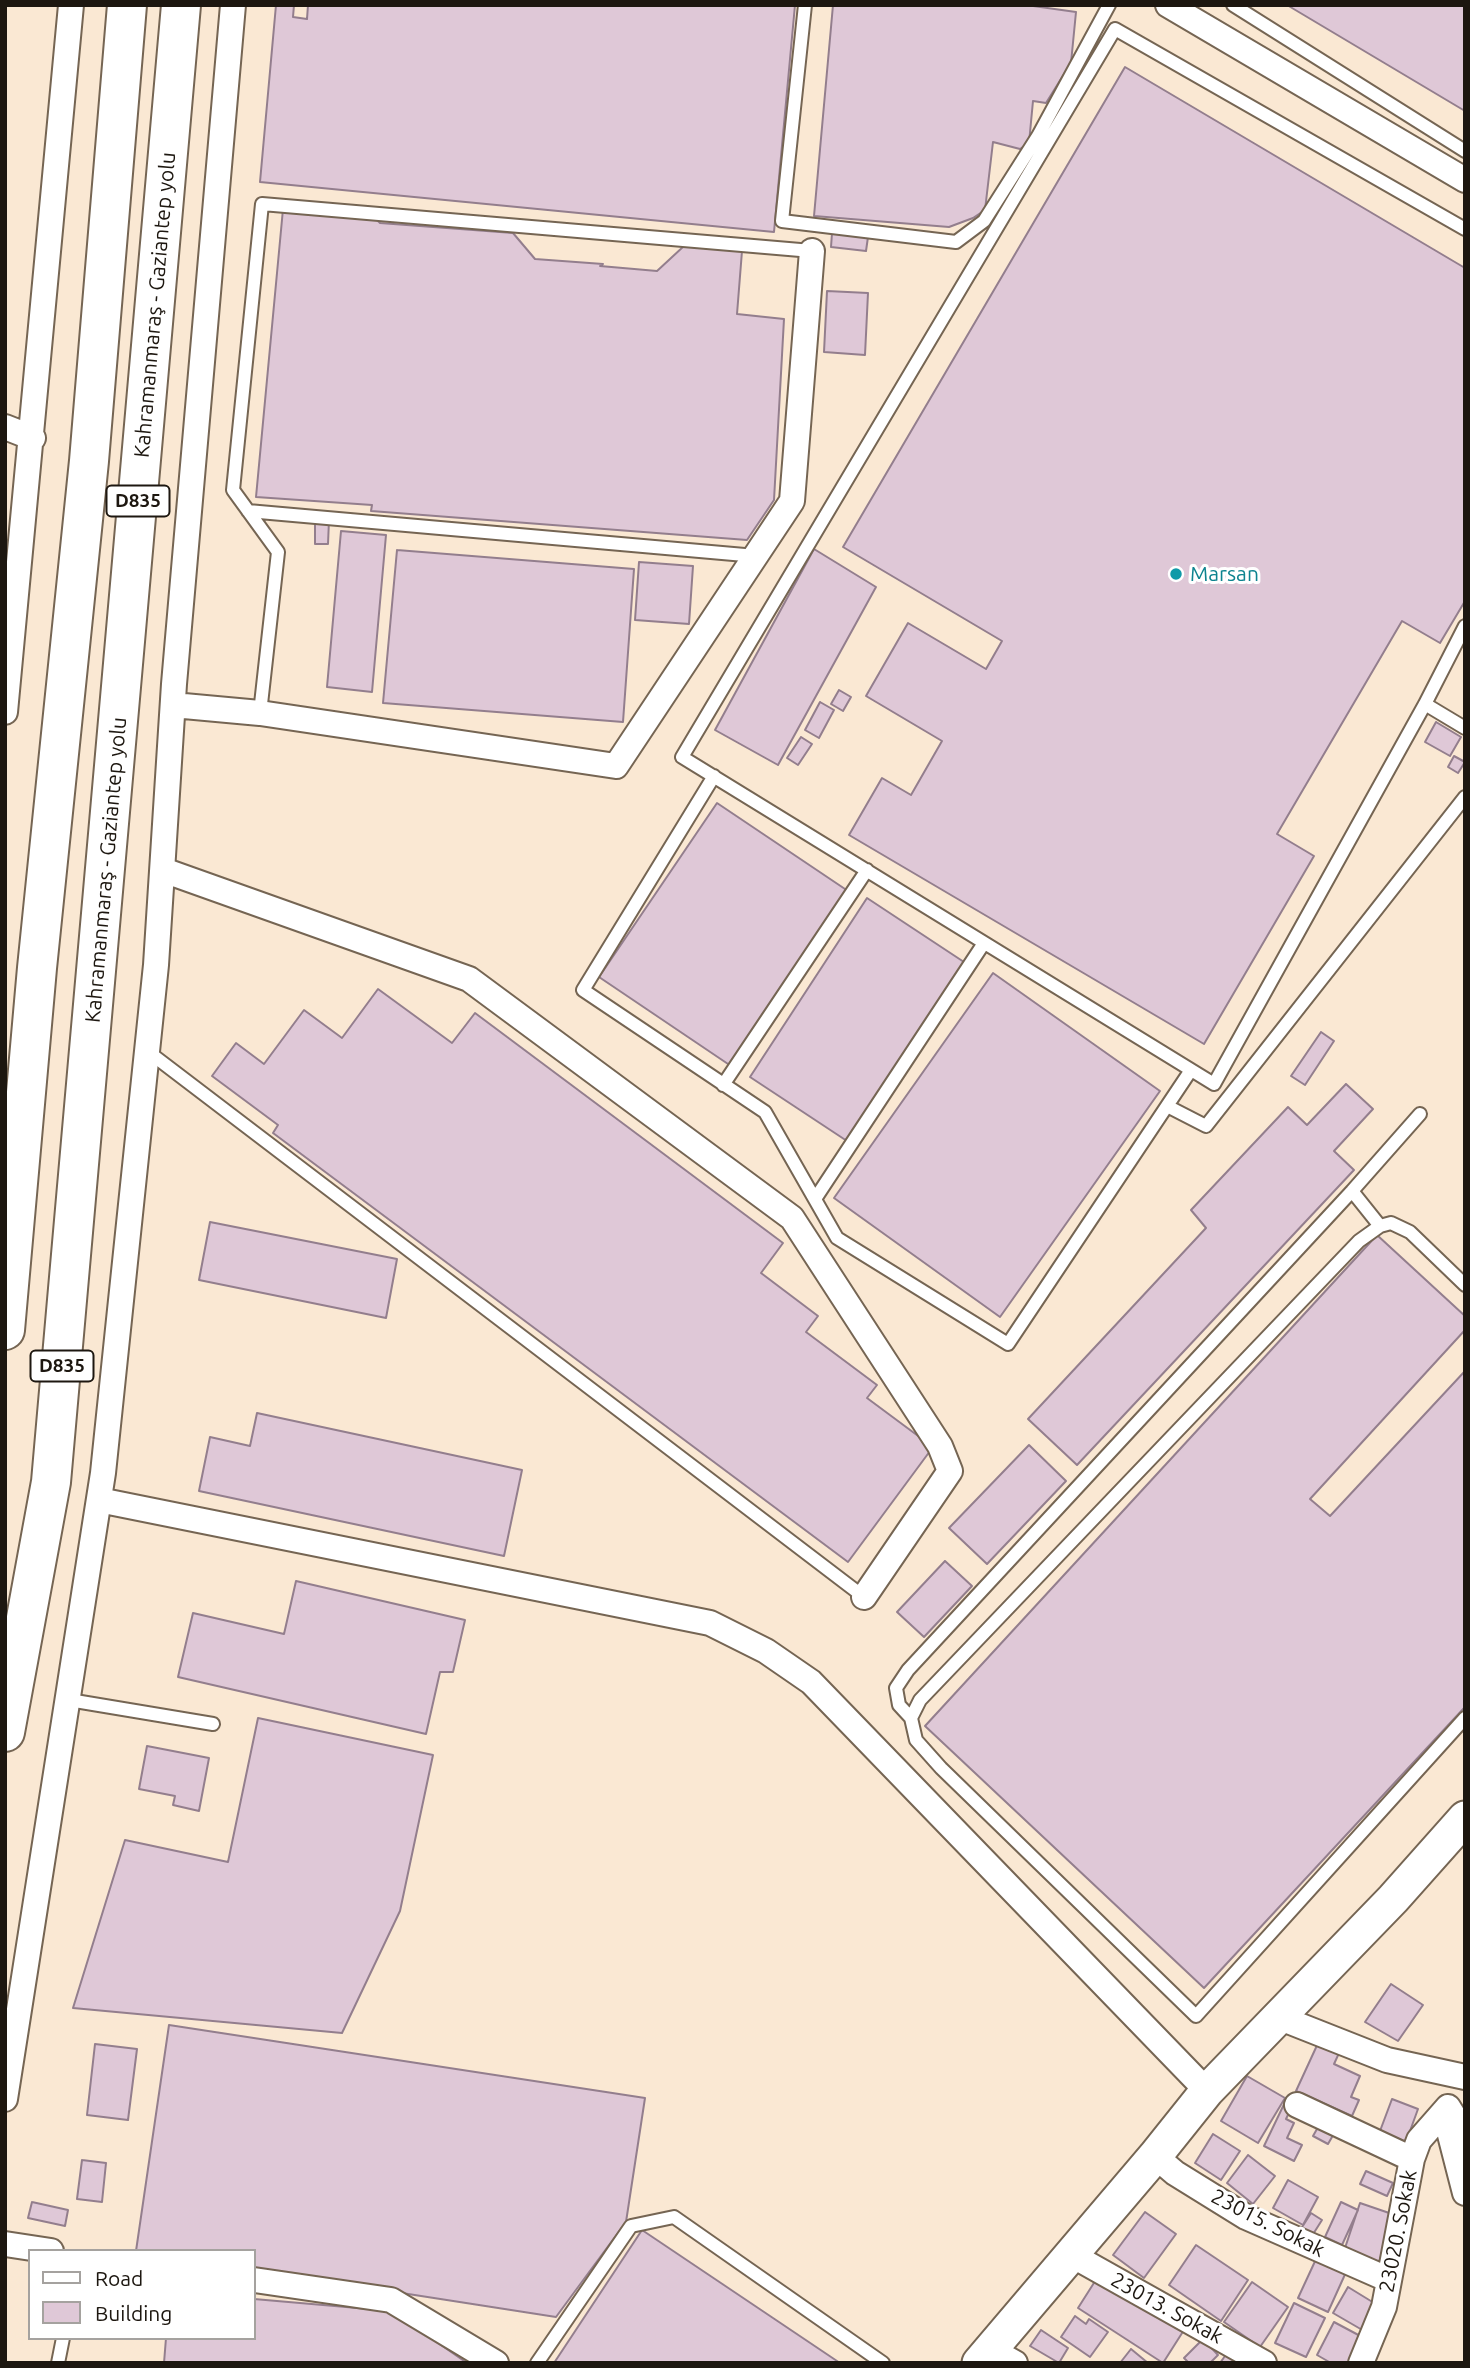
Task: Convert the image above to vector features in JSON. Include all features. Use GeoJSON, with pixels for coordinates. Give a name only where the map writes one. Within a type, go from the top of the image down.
{"type":"FeatureCollection","features":[{"type":"Feature","properties":{"kind":"highway","name":"D835"},"geometry":{"type":"LineString","coordinates":[[5,1330],[39,955],[89,461],[127,5]]}},
{"type":"Feature","properties":{"kind":"highway","name":"Kahramanmaraş - Gaziantep yolu"},"geometry":{"type":"LineString","coordinates":[[5,1732],[51,1482],[180,5]]}},
{"type":"Feature","properties":{"kind":"street"},"geometry":{"type":"LineString","coordinates":[[5,712],[33,438],[33,388],[71,5]]}},
{"type":"Feature","properties":{"kind":"street"},"geometry":{"type":"LineString","coordinates":[[5,2099],[99,1500],[163,870],[173,705],[233,5]]}},
{"type":"Feature","properties":{"kind":"street"},"geometry":{"type":"LineString","coordinates":[[1168,5],[1465,180]]}},
{"type":"Feature","properties":{"kind":"street"},"geometry":{"type":"LineString","coordinates":[[173,705],[260,713],[616,765],[792,501],[812,251]]}},
{"type":"Feature","properties":{"kind":"street"},"geometry":{"type":"LineString","coordinates":[[5,427],[33,438]]}},
{"type":"Feature","properties":{"kind":"street"},"geometry":{"type":"LineString","coordinates":[[163,870],[469,979],[792,1218],[940,1446],[950,1471],[864,1597]]}},
{"type":"Feature","properties":{"kind":"street"},"geometry":{"type":"LineString","coordinates":[[99,1500],[709,1623],[766,1651],[811,1682],[1207,2091]]}},
{"type":"Feature","properties":{"kind":"street"},"geometry":{"type":"LineString","coordinates":[[995,2358],[1070,2254],[1156,2156],[1207,2091],[1393,1899],[1465,1818]]}},
{"type":"Feature","properties":{"kind":"street"},"geometry":{"type":"LineString","coordinates":[[1278,2017],[1387,2060],[1456,2076],[1448,2107],[1448,2127],[1465,2193]]}},
{"type":"Feature","properties":{"kind":"street"},"geometry":{"type":"LineString","coordinates":[[1297,2105],[1412,2159]]}},
{"type":"Feature","properties":{"kind":"street"},"geometry":{"type":"LineString","coordinates":[[1448,2107],[1465,2134]]}},
{"type":"Feature","properties":{"kind":"street","name":"23020. Sokak"},"geometry":{"type":"LineString","coordinates":[[1361,2363],[1384,2308],[1387,2279],[1407,2196],[1412,2159],[1430,2123],[1448,2107]]}},
{"type":"Feature","properties":{"kind":"street","name":"23015. Sokak"},"geometry":{"type":"LineString","coordinates":[[1156,2156],[1175,2173],[1246,2217],[1387,2279]]}},
{"type":"Feature","properties":{"kind":"street"},"geometry":{"type":"LineString","coordinates":[[5,2244],[38,2249]]}},
{"type":"Feature","properties":{"kind":"street","name":"23013. Sokak"},"geometry":{"type":"LineString","coordinates":[[1070,2254],[1264,2363]]}},
{"type":"Feature","properties":{"kind":"street"},"geometry":{"type":"LineString","coordinates":[[256,2280],[391,2300],[496,2363]]}},
{"type":"Feature","properties":{"kind":"lane"},"geometry":{"type":"LineString","coordinates":[[806,5],[782,221],[956,242],[984,220],[1038,136],[1109,5]]}},
{"type":"Feature","properties":{"kind":"lane"},"geometry":{"type":"LineString","coordinates":[[1233,5],[1465,151]]}},
{"type":"Feature","properties":{"kind":"lane"},"geometry":{"type":"LineString","coordinates":[[1465,229],[1115,29],[682,757],[1214,1084],[1425,704],[1465,625]]}},
{"type":"Feature","properties":{"kind":"lane"},"geometry":{"type":"LineString","coordinates":[[260,713],[278,552],[233,490],[262,204],[812,251]]}},
{"type":"Feature","properties":{"kind":"lane"},"geometry":{"type":"LineString","coordinates":[[248,511],[755,556]]}},
{"type":"Feature","properties":{"kind":"lane"},"geometry":{"type":"LineString","coordinates":[[1425,704],[1465,729]]}},
{"type":"Feature","properties":{"kind":"lane"},"geometry":{"type":"LineString","coordinates":[[714,776],[583,990],[765,1112],[837,1238],[1008,1344],[1191,1070]]}},
{"type":"Feature","properties":{"kind":"lane"},"geometry":{"type":"LineString","coordinates":[[1167,1106],[1206,1126],[1465,797]]}},
{"type":"Feature","properties":{"kind":"lane"},"geometry":{"type":"LineString","coordinates":[[723,1084],[867,870]]}},
{"type":"Feature","properties":{"kind":"lane"},"geometry":{"type":"LineString","coordinates":[[816,1199],[984,943]]}},
{"type":"Feature","properties":{"kind":"lane"},"geometry":{"type":"LineString","coordinates":[[146,1050],[864,1597]]}},
{"type":"Feature","properties":{"kind":"lane"},"geometry":{"type":"LineString","coordinates":[[1420,1114],[1352,1191],[908,1670],[896,1688],[899,1705],[911,1718],[916,1740],[941,1768],[1196,2016],[1465,1718]]}},
{"type":"Feature","properties":{"kind":"lane"},"geometry":{"type":"LineString","coordinates":[[1352,1191],[1380,1226]]}},
{"type":"Feature","properties":{"kind":"lane"},"geometry":{"type":"LineString","coordinates":[[911,1718],[920,1700],[1359,1241],[1380,1226],[1391,1223],[1410,1232],[1465,1284]]}},
{"type":"Feature","properties":{"kind":"lane"},"geometry":{"type":"LineString","coordinates":[[69,1700],[213,1724]]}},
{"type":"Feature","properties":{"kind":"lane"},"geometry":{"type":"LineString","coordinates":[[537,2363],[631,2226],[674,2217],[883,2363]]}},
{"type":"Feature","properties":{"kind":"lane"},"geometry":{"type":"LineString","coordinates":[[58,2363],[63,2340]]}},
{"type":"Feature","properties":{"kind":"building"},"geometry":{"type":"Polygon","coordinates":[[[276,5],[294,5],[293,17],[307,19],[308,5],[795,5],[774,232],[260,182],[276,5]]]}},
{"type":"Feature","properties":{"kind":"building"},"geometry":{"type":"Polygon","coordinates":[[[833,5],[1026,5],[1076,12],[1071,63],[1046,103],[1033,101],[1029,143],[1020,149],[993,142],[985,210],[973,218],[949,227],[814,216],[833,5]]]}},
{"type":"Feature","properties":{"kind":"building"},"geometry":{"type":"Polygon","coordinates":[[[1287,5],[1465,5],[1465,111],[1287,5]]]}},
{"type":"Feature","properties":{"kind":"building","name":"Marsan"},"geometry":{"type":"Polygon","coordinates":[[[1125,67],[1465,268],[1465,601],[1440,643],[1402,621],[1277,834],[1314,856],[1204,1044],[849,835],[882,778],[911,795],[942,741],[866,696],[908,623],[986,669],[1002,641],[843,547],[1125,67]]]}},
{"type":"Feature","properties":{"kind":"building"},"geometry":{"type":"Polygon","coordinates":[[[283,209],[373,216],[380,223],[513,233],[535,259],[603,264],[600,266],[657,271],[684,246],[742,251],[737,314],[784,319],[774,500],[747,540],[371,511],[372,505],[256,497],[283,209]]]}},
{"type":"Feature","properties":{"kind":"building"},"geometry":{"type":"Polygon","coordinates":[[[832,233],[868,237],[866,251],[831,247],[832,233]]]}},
{"type":"Feature","properties":{"kind":"building"},"geometry":{"type":"Polygon","coordinates":[[[827,291],[868,293],[865,355],[824,352],[827,291]]]}},
{"type":"Feature","properties":{"kind":"building"},"geometry":{"type":"Polygon","coordinates":[[[315,520],[329,520],[328,544],[315,544],[315,520]]]}},
{"type":"Feature","properties":{"kind":"building"},"geometry":{"type":"Polygon","coordinates":[[[341,531],[386,535],[372,692],[327,687],[341,531]]]}},
{"type":"Feature","properties":{"kind":"building"},"geometry":{"type":"Polygon","coordinates":[[[814,549],[876,587],[778,765],[715,730],[814,549]]]}},
{"type":"Feature","properties":{"kind":"building"},"geometry":{"type":"Polygon","coordinates":[[[397,550],[634,569],[623,722],[383,703],[397,550]]]}},
{"type":"Feature","properties":{"kind":"building"},"geometry":{"type":"Polygon","coordinates":[[[639,562],[693,566],[689,624],[635,620],[639,562]]]}},
{"type":"Feature","properties":{"kind":"building"},"geometry":{"type":"Polygon","coordinates":[[[839,690],[851,697],[843,711],[831,704],[839,690]]]}},
{"type":"Feature","properties":{"kind":"building"},"geometry":{"type":"Polygon","coordinates":[[[820,702],[834,710],[819,738],[805,730],[820,702]]]}},
{"type":"Feature","properties":{"kind":"building"},"geometry":{"type":"Polygon","coordinates":[[[1436,722],[1461,737],[1450,756],[1425,742],[1436,722]]]}},
{"type":"Feature","properties":{"kind":"building"},"geometry":{"type":"Polygon","coordinates":[[[801,737],[812,744],[798,765],[787,758],[801,737]]]}},
{"type":"Feature","properties":{"kind":"building"},"geometry":{"type":"Polygon","coordinates":[[[1454,756],[1465,762],[1458,773],[1448,767],[1454,756]]]}},
{"type":"Feature","properties":{"kind":"building"},"geometry":{"type":"Polygon","coordinates":[[[717,803],[848,891],[731,1066],[599,977],[717,803]]]}},
{"type":"Feature","properties":{"kind":"building"},"geometry":{"type":"Polygon","coordinates":[[[867,898],[967,964],[850,1143],[750,1077],[867,898]]]}},
{"type":"Feature","properties":{"kind":"building"},"geometry":{"type":"Polygon","coordinates":[[[993,973],[1160,1091],[1000,1317],[834,1198],[993,973]]]}},
{"type":"Feature","properties":{"kind":"building"},"geometry":{"type":"Polygon","coordinates":[[[378,989],[452,1043],[475,1013],[783,1243],[761,1273],[818,1316],[806,1332],[877,1385],[867,1398],[933,1447],[848,1562],[273,1133],[278,1125],[212,1076],[236,1043],[264,1064],[304,1010],[342,1038],[378,989]]]}},
{"type":"Feature","properties":{"kind":"building"},"geometry":{"type":"Polygon","coordinates":[[[1321,1032],[1334,1041],[1305,1085],[1291,1076],[1321,1032]]]}},
{"type":"Feature","properties":{"kind":"building"},"geometry":{"type":"Polygon","coordinates":[[[1346,1084],[1373,1109],[1334,1151],[1354,1170],[1077,1465],[1028,1419],[1206,1228],[1191,1210],[1288,1107],[1307,1125],[1346,1084]]]}},
{"type":"Feature","properties":{"kind":"building"},"geometry":{"type":"Polygon","coordinates":[[[210,1222],[397,1259],[386,1318],[199,1280],[210,1222]]]}},
{"type":"Feature","properties":{"kind":"building"},"geometry":{"type":"Polygon","coordinates":[[[1377,1235],[1465,1316],[1465,1330],[1310,1499],[1330,1516],[1465,1371],[1465,1707],[1204,1988],[925,1726],[1377,1235]]]}},
{"type":"Feature","properties":{"kind":"building"},"geometry":{"type":"Polygon","coordinates":[[[257,1413],[522,1470],[504,1556],[199,1491],[210,1437],[250,1446],[257,1413]]]}},
{"type":"Feature","properties":{"kind":"building"},"geometry":{"type":"Polygon","coordinates":[[[1029,1445],[1066,1481],[987,1564],[949,1528],[1029,1445]]]}},
{"type":"Feature","properties":{"kind":"building"},"geometry":{"type":"Polygon","coordinates":[[[945,1561],[972,1586],[924,1637],[897,1612],[945,1561]]]}},
{"type":"Feature","properties":{"kind":"building"},"geometry":{"type":"Polygon","coordinates":[[[296,1581],[465,1620],[453,1672],[440,1672],[426,1734],[178,1677],[193,1613],[284,1634],[296,1581]]]}},
{"type":"Feature","properties":{"kind":"building"},"geometry":{"type":"Polygon","coordinates":[[[258,1718],[433,1755],[400,1911],[342,2033],[73,2008],[125,1840],[228,1862],[258,1718]]]}},
{"type":"Feature","properties":{"kind":"building"},"geometry":{"type":"Polygon","coordinates":[[[147,1746],[209,1758],[199,1811],[173,1805],[175,1796],[139,1789],[147,1746]]]}},
{"type":"Feature","properties":{"kind":"building"},"geometry":{"type":"Polygon","coordinates":[[[1391,1984],[1423,2005],[1398,2041],[1365,2022],[1391,1984]]]}},
{"type":"Feature","properties":{"kind":"building"},"geometry":{"type":"Polygon","coordinates":[[[169,2025],[645,2098],[626,2222],[556,2317],[256,2270],[256,2249],[136,2249],[169,2025]]]}},
{"type":"Feature","properties":{"kind":"building"},"geometry":{"type":"Polygon","coordinates":[[[1319,2041],[1340,2051],[1334,2064],[1360,2076],[1351,2097],[1359,2100],[1352,2116],[1296,2091],[1319,2041]]]}},
{"type":"Feature","properties":{"kind":"building"},"geometry":{"type":"Polygon","coordinates":[[[95,2044],[137,2049],[128,2120],[87,2115],[95,2044]]]}},
{"type":"Feature","properties":{"kind":"building"},"geometry":{"type":"Polygon","coordinates":[[[1247,2076],[1285,2098],[1258,2143],[1221,2121],[1247,2076]]]}},
{"type":"Feature","properties":{"kind":"building"},"geometry":{"type":"Polygon","coordinates":[[[1287,2098],[1294,2102],[1286,2119],[1294,2123],[1287,2138],[1302,2145],[1294,2161],[1264,2146],[1287,2098]]]}},
{"type":"Feature","properties":{"kind":"building"},"geometry":{"type":"Polygon","coordinates":[[[1392,2099],[1418,2109],[1406,2142],[1380,2131],[1392,2099]]]}},
{"type":"Feature","properties":{"kind":"building"},"geometry":{"type":"Polygon","coordinates":[[[1321,2122],[1336,2130],[1328,2144],[1313,2136],[1321,2122]]]}},
{"type":"Feature","properties":{"kind":"building"},"geometry":{"type":"Polygon","coordinates":[[[1213,2134],[1240,2151],[1221,2180],[1195,2163],[1213,2134]]]}},
{"type":"Feature","properties":{"kind":"building"},"geometry":{"type":"Polygon","coordinates":[[[1248,2155],[1275,2176],[1253,2204],[1227,2183],[1248,2155]]]}},
{"type":"Feature","properties":{"kind":"building"},"geometry":{"type":"Polygon","coordinates":[[[82,2160],[106,2163],[102,2202],[77,2199],[82,2160]]]}},
{"type":"Feature","properties":{"kind":"building"},"geometry":{"type":"Polygon","coordinates":[[[1366,2171],[1393,2183],[1387,2196],[1360,2184],[1366,2171]]]}},
{"type":"Feature","properties":{"kind":"building"},"geometry":{"type":"Polygon","coordinates":[[[1288,2180],[1318,2197],[1303,2225],[1273,2208],[1288,2180]]]}},
{"type":"Feature","properties":{"kind":"building"},"geometry":{"type":"Polygon","coordinates":[[[32,2202],[68,2210],[65,2226],[28,2218],[32,2202]]]}},
{"type":"Feature","properties":{"kind":"building"},"geometry":{"type":"Polygon","coordinates":[[[1341,2202],[1358,2210],[1342,2245],[1325,2237],[1341,2202]]]}},
{"type":"Feature","properties":{"kind":"building"},"geometry":{"type":"Polygon","coordinates":[[[1360,2203],[1395,2215],[1379,2262],[1344,2251],[1360,2203]]]}},
{"type":"Feature","properties":{"kind":"building"},"geometry":{"type":"Polygon","coordinates":[[[1145,2212],[1176,2234],[1144,2278],[1113,2255],[1145,2212]]]}},
{"type":"Feature","properties":{"kind":"building"},"geometry":{"type":"Polygon","coordinates":[[[1311,2213],[1322,2220],[1310,2239],[1299,2232],[1311,2213]]]}},
{"type":"Feature","properties":{"kind":"building"},"geometry":{"type":"Polygon","coordinates":[[[642,2230],[840,2363],[554,2363],[642,2230]]]}},
{"type":"Feature","properties":{"kind":"building"},"geometry":{"type":"Polygon","coordinates":[[[1196,2245],[1248,2280],[1221,2321],[1169,2285],[1196,2245]]]}},
{"type":"Feature","properties":{"kind":"building"},"geometry":{"type":"Polygon","coordinates":[[[1317,2257],[1347,2270],[1328,2312],[1298,2298],[1317,2257]]]}},
{"type":"Feature","properties":{"kind":"building"},"geometry":{"type":"Polygon","coordinates":[[[1099,2275],[1184,2330],[1163,2363],[1078,2308],[1099,2275]]]}},
{"type":"Feature","properties":{"kind":"building"},"geometry":{"type":"Polygon","coordinates":[[[1252,2282],[1288,2307],[1260,2347],[1224,2322],[1252,2282]]]}},
{"type":"Feature","properties":{"kind":"building"},"geometry":{"type":"Polygon","coordinates":[[[1348,2287],[1379,2306],[1364,2331],[1333,2313],[1348,2287]]]}},
{"type":"Feature","properties":{"kind":"building"},"geometry":{"type":"Polygon","coordinates":[[[256,2299],[392,2311],[467,2363],[164,2363],[166,2340],[256,2340],[256,2299]]]}},
{"type":"Feature","properties":{"kind":"building"},"geometry":{"type":"Polygon","coordinates":[[[1294,2303],[1325,2318],[1306,2357],[1275,2343],[1294,2303]]]}},
{"type":"Feature","properties":{"kind":"building"},"geometry":{"type":"Polygon","coordinates":[[[1075,2316],[1086,2324],[1089,2319],[1108,2332],[1090,2357],[1061,2337],[1075,2316]]]}},
{"type":"Feature","properties":{"kind":"building"},"geometry":{"type":"Polygon","coordinates":[[[1334,2322],[1364,2338],[1350,2363],[1331,2363],[1317,2355],[1334,2322]]]}},
{"type":"Feature","properties":{"kind":"building"},"geometry":{"type":"Polygon","coordinates":[[[1041,2330],[1068,2348],[1059,2363],[1030,2346],[1041,2330]]]}},
{"type":"Feature","properties":{"kind":"building"},"geometry":{"type":"Polygon","coordinates":[[[1203,2339],[1218,2355],[1210,2363],[1189,2363],[1184,2358],[1203,2339]]]}},
{"type":"Feature","properties":{"kind":"building"},"geometry":{"type":"Polygon","coordinates":[[[1131,2349],[1148,2363],[1120,2363],[1131,2349]]]}},
{"type":"Feature","properties":{"kind":"building"},"geometry":{"type":"Polygon","coordinates":[[[1230,2349],[1249,2363],[1220,2363],[1230,2349]]]}},
{"type":"Feature","properties":{"kind":"place","name":"Marsan"},"geometry":{"type":"Point","coordinates":[1176,574]}}]}
